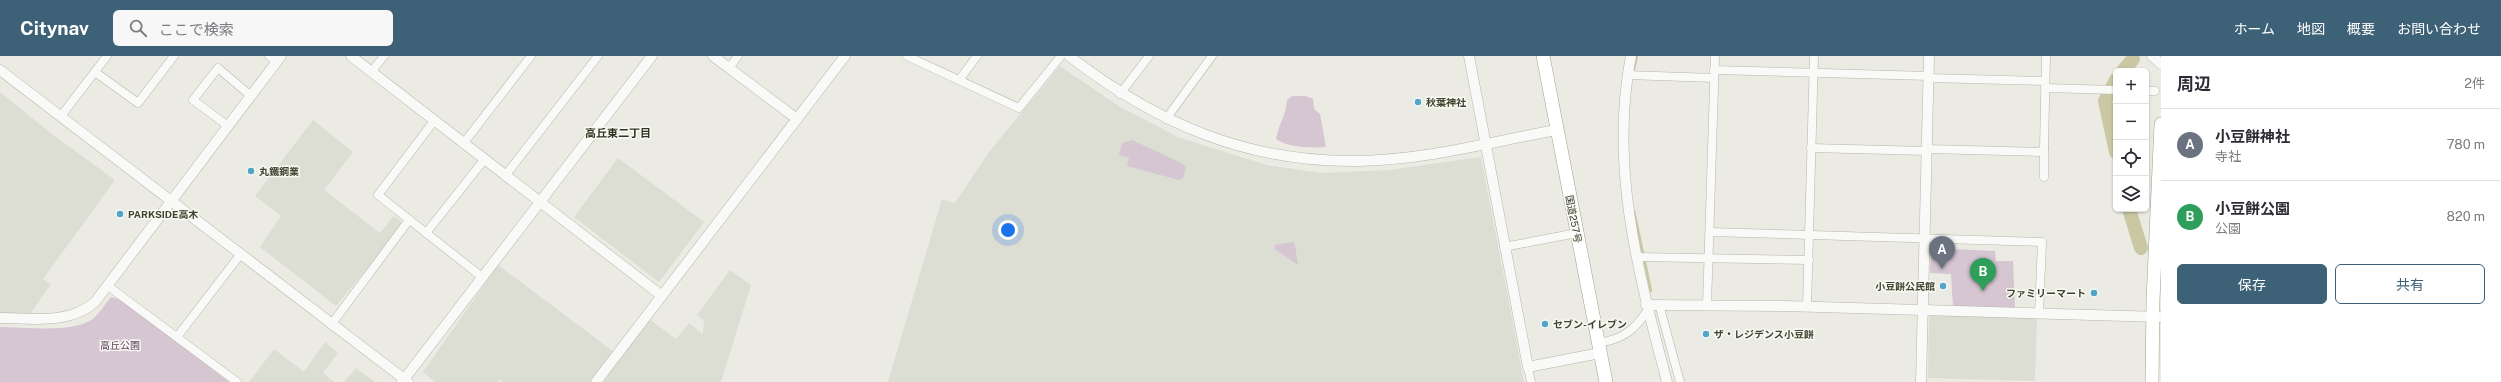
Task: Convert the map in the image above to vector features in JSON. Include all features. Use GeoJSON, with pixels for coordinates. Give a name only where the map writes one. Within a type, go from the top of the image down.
{"type":"FeatureCollection","features":[{"type":"Feature","properties":{"kind":"highway","name":"国道257号"},"geometry":{"type":"LineString","coordinates":[[1543,56],[1556,130],[1606,382]]}},
{"type":"Feature","properties":{"kind":"highway"},"geometry":{"type":"LineString","coordinates":[[2152,382],[2157,317],[2161,124]]}},
{"type":"Feature","properties":{"kind":"street"},"geometry":{"type":"LineString","coordinates":[[61,116],[106,56]]}},
{"type":"Feature","properties":{"kind":"street"},"geometry":{"type":"LineString","coordinates":[[95,72],[138,104],[174,56]]}},
{"type":"Feature","properties":{"kind":"street"},"geometry":{"type":"LineString","coordinates":[[350,56],[662,296]]}},
{"type":"Feature","properties":{"kind":"street"},"geometry":{"type":"LineString","coordinates":[[371,72],[384,56]]}},
{"type":"Feature","properties":{"kind":"street"},"geometry":{"type":"LineString","coordinates":[[463,144],[531,56]]}},
{"type":"Feature","properties":{"kind":"street"},"geometry":{"type":"LineString","coordinates":[[505,176],[598,56]]}},
{"type":"Feature","properties":{"kind":"street"},"geometry":{"type":"LineString","coordinates":[[0,70],[405,381],[539,202],[652,56]]}},
{"type":"Feature","properties":{"kind":"street"},"geometry":{"type":"LineString","coordinates":[[713,56],[797,119]]}},
{"type":"Feature","properties":{"kind":"street"},"geometry":{"type":"LineString","coordinates":[[729,68],[738,56]]}},
{"type":"Feature","properties":{"kind":"street"},"geometry":{"type":"LineString","coordinates":[[596,382],[845,56]]}},
{"type":"Feature","properties":{"kind":"street"},"geometry":{"type":"LineString","coordinates":[[907,56],[1019,108],[1061,56]]}},
{"type":"Feature","properties":{"kind":"street"},"geometry":{"type":"LineString","coordinates":[[959,80],[977,56]]}},
{"type":"Feature","properties":{"kind":"street"},"geometry":{"type":"LineString","coordinates":[[1120,94],[1148,56]]}},
{"type":"Feature","properties":{"kind":"street"},"geometry":{"type":"LineString","coordinates":[[1166,119],[1212,56]]}},
{"type":"Feature","properties":{"kind":"street"},"geometry":{"type":"LineString","coordinates":[[1469,56],[1484,144],[1530,382]]}},
{"type":"Feature","properties":{"kind":"street"},"geometry":{"type":"LineString","coordinates":[[1631,56],[1631,75],[1624,92],[1622,134],[1624,176],[1642,257],[1647,308],[1667,382]]}},
{"type":"Feature","properties":{"kind":"street"},"geometry":{"type":"LineString","coordinates":[[1707,305],[1715,56]]}},
{"type":"Feature","properties":{"kind":"street"},"geometry":{"type":"LineString","coordinates":[[1807,307],[1814,56]]}},
{"type":"Feature","properties":{"kind":"street"},"geometry":{"type":"LineString","coordinates":[[1921,382],[1924,310],[1929,56]]}},
{"type":"Feature","properties":{"kind":"street"},"geometry":{"type":"LineString","coordinates":[[2044,177],[2046,56]]}},
{"type":"Feature","properties":{"kind":"street"},"geometry":{"type":"LineString","coordinates":[[2152,56],[2161,64]]}},
{"type":"Feature","properties":{"kind":"street"},"geometry":{"type":"LineString","coordinates":[[0,318],[70,317],[86,310],[108,286],[251,96],[276,58]]}},
{"type":"Feature","properties":{"kind":"street"},"geometry":{"type":"LineString","coordinates":[[1074,58],[1120,94],[1166,119],[1218,139],[1250,149],[1315,159],[1367,160],[1484,144],[1556,130]]}},
{"type":"Feature","properties":{"kind":"street"},"geometry":{"type":"LineString","coordinates":[[228,126],[193,100],[218,68],[251,96]]}},
{"type":"Feature","properties":{"kind":"street"},"geometry":{"type":"LineString","coordinates":[[1631,75],[1814,73],[1929,77],[2111,90]]}},
{"type":"Feature","properties":{"kind":"street"},"geometry":{"type":"LineString","coordinates":[[2149,91],[2155,91]]}},
{"type":"Feature","properties":{"kind":"street"},"geometry":{"type":"LineString","coordinates":[[434,121],[378,195],[482,277]]}},
{"type":"Feature","properties":{"kind":"street"},"geometry":{"type":"LineString","coordinates":[[1812,148],[2041,152],[2044,148]]}},
{"type":"Feature","properties":{"kind":"street"},"geometry":{"type":"LineString","coordinates":[[426,233],[484,160]]}},
{"type":"Feature","properties":{"kind":"street"},"geometry":{"type":"LineString","coordinates":[[331,325],[409,220]]}},
{"type":"Feature","properties":{"kind":"street"},"geometry":{"type":"LineString","coordinates":[[1710,232],[2042,242],[2039,313]]}},
{"type":"Feature","properties":{"kind":"street"},"geometry":{"type":"LineString","coordinates":[[1504,247],[1576,233]]}},
{"type":"Feature","properties":{"kind":"street"},"geometry":{"type":"LineString","coordinates":[[177,337],[240,255]]}},
{"type":"Feature","properties":{"kind":"street"},"geometry":{"type":"LineString","coordinates":[[1642,257],[1809,260]]}},
{"type":"Feature","properties":{"kind":"street"},"geometry":{"type":"LineString","coordinates":[[108,286],[237,382]]}},
{"type":"Feature","properties":{"kind":"street"},"geometry":{"type":"LineString","coordinates":[[1528,367],[1600,348],[1627,334],[1639,324],[1647,308],[1659,304],[2157,317]]}},
{"type":"Feature","properties":{"kind":"street"},"geometry":{"type":"LineString","coordinates":[[1659,304],[1680,382]]}},
{"type":"Feature","properties":{"kind":"shaded area"},"geometry":{"type":"Polygon","coordinates":[[[1060,66],[1120,107],[1180,138],[1267,165],[1321,173],[1389,170],[1481,157],[1524,382],[888,382],[942,199],[955,203],[989,152],[1060,66]]]}},
{"type":"Feature","properties":{"kind":"shaded area"},"geometry":{"type":"Polygon","coordinates":[[[0,92],[53,135],[115,180],[43,279],[51,284],[30,314],[0,313],[0,92]]]}},
{"type":"Feature","properties":{"kind":"shaded area"},"geometry":{"type":"Polygon","coordinates":[[[313,120],[353,152],[324,190],[380,233],[394,216],[404,224],[336,306],[260,247],[281,216],[255,196],[313,120]]]}},
{"type":"Feature","properties":{"kind":"shaded area"},"geometry":{"type":"Polygon","coordinates":[[[618,158],[704,222],[659,282],[574,217],[618,158]]]}},
{"type":"Feature","properties":{"kind":"shaded area"},"geometry":{"type":"Polygon","coordinates":[[[498,265],[614,352],[591,382],[503,382],[500,380],[498,382],[435,382],[423,372],[498,265]]]}},
{"type":"Feature","properties":{"kind":"shaded area"},"geometry":{"type":"Polygon","coordinates":[[[730,270],[751,285],[721,382],[603,382],[648,318],[676,339],[689,323],[703,334],[704,320],[697,315],[730,270]]]}},
{"type":"Feature","properties":{"kind":"shaded area"},"geometry":{"type":"Polygon","coordinates":[[[1929,315],[2037,317],[2035,381],[1928,378],[1929,315]]]}},
{"type":"Feature","properties":{"kind":"shaded area"},"geometry":{"type":"Polygon","coordinates":[[[325,342],[338,353],[323,373],[334,382],[249,382],[274,349],[304,372],[325,342]]]}},
{"type":"Feature","properties":{"kind":"shaded area"},"geometry":{"type":"Polygon","coordinates":[[[356,368],[375,382],[344,382],[356,368]]]}},
{"type":"Feature","properties":{"kind":"green space"},"geometry":{"type":"Polygon","coordinates":[[[1292,96],[1306,96],[1313,99],[1314,109],[1320,114],[1326,147],[1294,146],[1276,139],[1287,100],[1292,96]]]}},
{"type":"Feature","properties":{"kind":"green space"},"geometry":{"type":"Polygon","coordinates":[[[1132,140],[1183,164],[1186,168],[1183,178],[1179,180],[1127,166],[1129,158],[1119,155],[1122,143],[1132,140]]]}},
{"type":"Feature","properties":{"kind":"green space"},"geometry":{"type":"Polygon","coordinates":[[[1293,242],[1295,245],[1298,265],[1275,249],[1275,245],[1293,242]]]}},
{"type":"Feature","properties":{"kind":"green space"},"geometry":{"type":"Polygon","coordinates":[[[1931,248],[1995,251],[1996,261],[2013,261],[2015,309],[1953,307],[1951,274],[1930,273],[1931,248]]]}},
{"type":"Feature","properties":{"kind":"green space","name":"高丘公園"},"geometry":{"type":"Polygon","coordinates":[[[111,297],[121,300],[229,382],[0,382],[0,327],[64,328],[76,326],[95,317],[111,297]]]}},
{"type":"Feature","properties":{"kind":"waterway"},"geometry":{"type":"LineString","coordinates":[[1634,69],[1637,56]]}},
{"type":"Feature","properties":{"kind":"waterway"},"geometry":{"type":"LineString","coordinates":[[2126,68],[2133,59]]}},
{"type":"Feature","properties":{"kind":"waterway"},"geometry":{"type":"LineString","coordinates":[[2113,86],[2105,101],[2113,140]]}},
{"type":"Feature","properties":{"kind":"waterway"},"geometry":{"type":"LineString","coordinates":[[1634,211],[1651,291]]}},
{"type":"Feature","properties":{"kind":"waterway"},"geometry":{"type":"LineString","coordinates":[[2130,212],[2141,248]]}},
{"type":"Feature","properties":{"kind":"place","name":"秋葉神社"},"geometry":{"type":"Point","coordinates":[1418,102]}},
{"type":"Feature","properties":{"kind":"place","name":"丸鐵鋼業"},"geometry":{"type":"Point","coordinates":[251,171]}},
{"type":"Feature","properties":{"kind":"place","name":"PARKSIDE高木"},"geometry":{"type":"Point","coordinates":[120,214]}},
{"type":"Feature","properties":{"kind":"place","name":"小豆餅神社"},"geometry":{"type":"Point","coordinates":[1942,269]}},
{"type":"Feature","properties":{"kind":"place","name":"小豆餅公民館"},"geometry":{"type":"Point","coordinates":[1943,286]}},
{"type":"Feature","properties":{"kind":"place","name":"小豆餅公園"},"geometry":{"type":"Point","coordinates":[1983,291]}},
{"type":"Feature","properties":{"kind":"place","name":"ファミリーマート"},"geometry":{"type":"Point","coordinates":[2094,293]}},
{"type":"Feature","properties":{"kind":"place","name":"セブン-イレブン"},"geometry":{"type":"Point","coordinates":[1545,324]}},
{"type":"Feature","properties":{"kind":"place","name":"ザ・レジデンス小豆餅"},"geometry":{"type":"Point","coordinates":[1706,334]}},
{"type":"Feature","properties":{"kind":"district","name":"高丘東二丁目"},"geometry":{"type":"Point","coordinates":[618,133]}}]}
